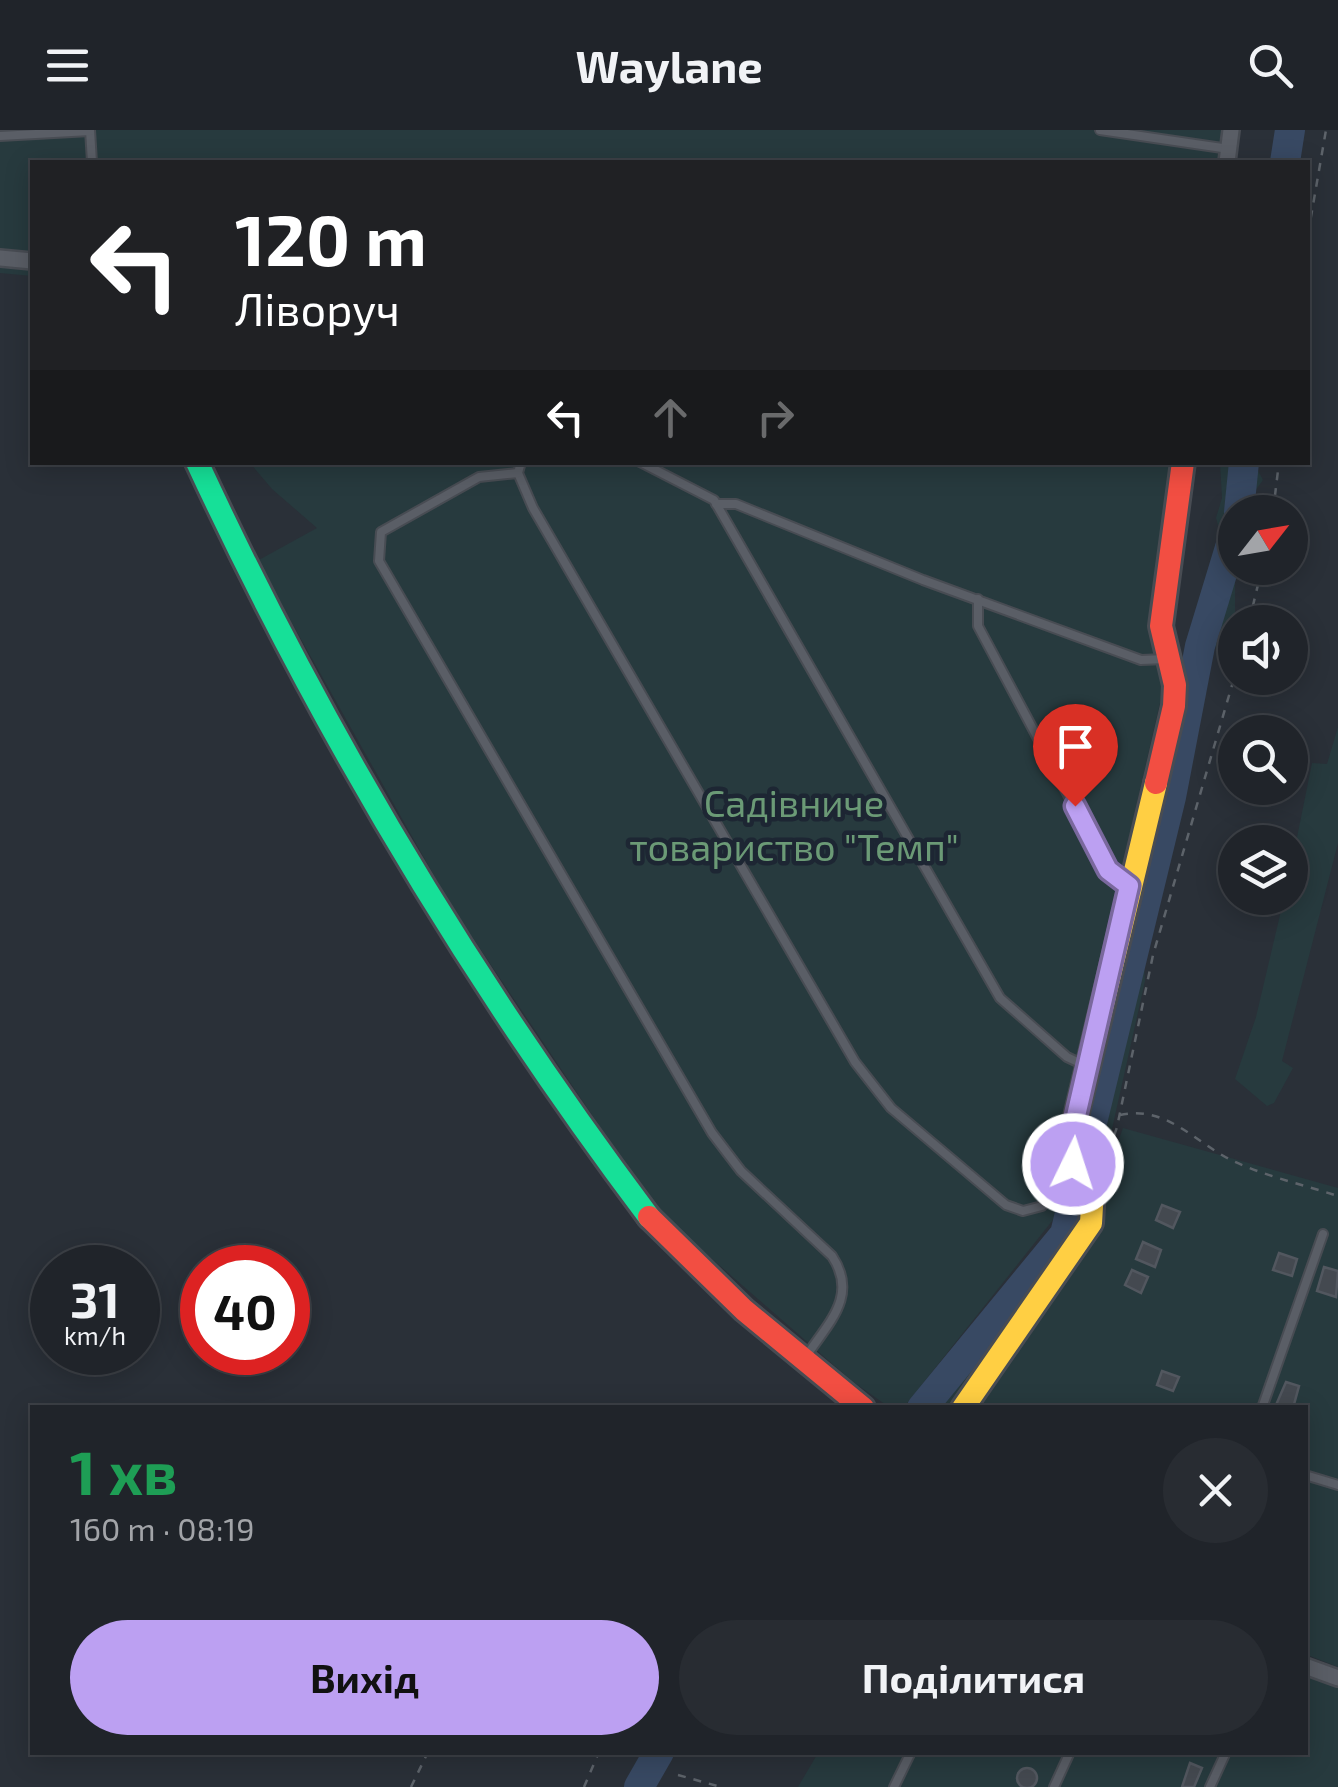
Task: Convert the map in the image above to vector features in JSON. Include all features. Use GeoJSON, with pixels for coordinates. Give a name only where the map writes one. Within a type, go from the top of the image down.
{"type":"FeatureCollection","features":[{"type":"Feature","properties":{"kind":"street"},"geometry":{"type":"LineString","coordinates":[[1228,156],[1231,130]]}},
{"type":"Feature","properties":{"kind":"street"},"geometry":{"type":"LineString","coordinates":[[0,258],[30,261]]}},
{"type":"Feature","properties":{"kind":"street"},"geometry":{"type":"LineString","coordinates":[[198,465],[288,644],[458,945],[518,1034],[648,1216],[744,1310],[860,1405]]}},
{"type":"Feature","properties":{"kind":"street"},"geometry":{"type":"LineString","coordinates":[[966,1405],[1090,1223],[1096,1196],[1083,1172],[1073,1129],[1174,706],[1175,685],[1160,626],[1179,466]]}},
{"type":"Feature","properties":{"kind":"street"},"geometry":{"type":"LineString","coordinates":[[1308,1667],[1338,1678]]}},
{"type":"Feature","properties":{"kind":"lane"},"geometry":{"type":"LineString","coordinates":[[0,136],[90,130],[92,160]]}},
{"type":"Feature","properties":{"kind":"lane"},"geometry":{"type":"LineString","coordinates":[[1100,130],[1228,156]]}},
{"type":"Feature","properties":{"kind":"lane"},"geometry":{"type":"LineString","coordinates":[[520,465],[518,473],[533,508],[876,1093],[1006,1205],[1022,1211],[1042,1206],[1083,1172]]}},
{"type":"Feature","properties":{"kind":"lane"},"geometry":{"type":"LineString","coordinates":[[647,465],[684,481],[716,504],[1000,998],[1067,1056],[1088,1067]]}},
{"type":"Feature","properties":{"kind":"lane"},"geometry":{"type":"LineString","coordinates":[[518,473],[479,477],[380,532],[378,561],[712,1133],[740,1170],[842,1270],[846,1288],[840,1305],[805,1358]]}},
{"type":"Feature","properties":{"kind":"lane"},"geometry":{"type":"LineString","coordinates":[[716,504],[736,504],[1141,660],[1166,659]]}},
{"type":"Feature","properties":{"kind":"lane"},"geometry":{"type":"LineString","coordinates":[[978,599],[978,626],[1108,870],[1129,886]]}},
{"type":"Feature","properties":{"kind":"lane"},"geometry":{"type":"LineString","coordinates":[[1263,1405],[1323,1234]]}},
{"type":"Feature","properties":{"kind":"lane"},"geometry":{"type":"LineString","coordinates":[[1308,1476],[1338,1485]]}},
{"type":"Feature","properties":{"kind":"lane"},"geometry":{"type":"LineString","coordinates":[[894,1787],[910,1755]]}},
{"type":"Feature","properties":{"kind":"lane"},"geometry":{"type":"LineString","coordinates":[[1054,1787],[1069,1755]]}},
{"type":"Feature","properties":{"kind":"lane"},"geometry":{"type":"LineString","coordinates":[[1210,1787],[1225,1755]]}},
{"type":"Feature","properties":{"kind":"path"},"geometry":{"type":"LineString","coordinates":[[1310,222],[1326,130]]}},
{"type":"Feature","properties":{"kind":"path"},"geometry":{"type":"LineString","coordinates":[[1275,495],[1279,465]]}},
{"type":"Feature","properties":{"kind":"path"},"geometry":{"type":"LineString","coordinates":[[1083,1172],[1103,1167],[1153,955],[1229,695]]}},
{"type":"Feature","properties":{"kind":"path"},"geometry":{"type":"LineString","coordinates":[[1118,1115],[1140,1110],[1165,1119],[1231,1160],[1338,1196]]}},
{"type":"Feature","properties":{"kind":"path"},"geometry":{"type":"LineString","coordinates":[[411,1787],[427,1755]]}},
{"type":"Feature","properties":{"kind":"path"},"geometry":{"type":"LineString","coordinates":[[584,1787],[598,1755]]}},
{"type":"Feature","properties":{"kind":"path"},"geometry":{"type":"LineString","coordinates":[[678,1774],[721,1787]]}},
{"type":"Feature","properties":{"kind":"green space"},"geometry":{"type":"Polygon","coordinates":[[[0,130],[1225,130],[1220,160],[30,160],[30,276],[0,273],[0,130]]]}},
{"type":"Feature","properties":{"kind":"green space","name":"Садівниче товариство \"Темп\""},"geometry":{"type":"Polygon","coordinates":[[[252,465],[1173,465],[1150,626],[1165,681],[1076,1068],[1056,1216],[906,1405],[886,1405],[852,1381],[664,1217],[629,1170],[450,904],[257,561],[317,528],[272,489],[252,465]]]}},
{"type":"Feature","properties":{"kind":"green space"},"geometry":{"type":"Polygon","coordinates":[[[1220,465],[1255,465],[1263,480],[1252,495],[1222,495],[1220,465]]]}},
{"type":"Feature","properties":{"kind":"green space"},"geometry":{"type":"Polygon","coordinates":[[[1218,558],[1218,585],[1235,585],[1235,605],[1218,605],[1218,653],[1206,621],[1218,558]]]}},
{"type":"Feature","properties":{"kind":"green space"},"geometry":{"type":"Polygon","coordinates":[[[1338,727],[1338,843],[1282,1061],[1293,1068],[1274,1103],[1267,1106],[1235,1079],[1256,1017],[1280,915],[1308,915],[1308,825],[1299,825],[1304,805],[1308,805],[1312,763],[1327,764],[1338,727]]]}},
{"type":"Feature","properties":{"kind":"green space"},"geometry":{"type":"Polygon","coordinates":[[[1179,754],[1185,761],[1168,831],[1159,909],[1143,952],[1145,981],[1108,1147],[1108,1170],[1123,1128],[1338,1188],[1338,1667],[1308,1655],[1308,1405],[974,1405],[1069,1249],[1047,1260],[1041,1284],[988,1350],[984,1365],[957,1405],[913,1405],[944,1371],[1023,1265],[1061,1225],[1067,1187],[1080,1168],[1090,1082],[1170,757],[1179,754]]]}},
{"type":"Feature","properties":{"kind":"green space"},"geometry":{"type":"Polygon","coordinates":[[[1308,1676],[1338,1685],[1338,1787],[798,1787],[817,1755],[1308,1755],[1308,1676]]]}},
{"type":"Feature","properties":{"kind":"building"},"geometry":{"type":"Polygon","coordinates":[[[1162,1205],[1180,1212],[1173,1228],[1156,1220],[1162,1205]]]}},
{"type":"Feature","properties":{"kind":"building"},"geometry":{"type":"Polygon","coordinates":[[[1143,1242],[1161,1250],[1155,1267],[1136,1259],[1143,1242]]]}},
{"type":"Feature","properties":{"kind":"building"},"geometry":{"type":"Polygon","coordinates":[[[1279,1253],[1297,1259],[1292,1276],[1273,1270],[1279,1253]]]}},
{"type":"Feature","properties":{"kind":"building"},"geometry":{"type":"Polygon","coordinates":[[[1324,1267],[1338,1271],[1336,1297],[1317,1291],[1324,1267]]]}},
{"type":"Feature","properties":{"kind":"building"},"geometry":{"type":"Polygon","coordinates":[[[1132,1270],[1148,1277],[1141,1293],[1125,1285],[1132,1270]]]}},
{"type":"Feature","properties":{"kind":"building"},"geometry":{"type":"Polygon","coordinates":[[[1162,1371],[1179,1377],[1173,1391],[1157,1385],[1162,1371]]]}},
{"type":"Feature","properties":{"kind":"building"},"geometry":{"type":"Polygon","coordinates":[[[1286,1382],[1299,1386],[1294,1405],[1276,1405],[1286,1382]]]}},
{"type":"Feature","properties":{"kind":"building"},"geometry":{"type":"Polygon","coordinates":[[[1190,1763],[1202,1768],[1194,1787],[1182,1787],[1190,1763]]]}},
{"type":"Feature","properties":{"kind":"building"},"geometry":{"type":"Polygon","coordinates":[[[1027,1768],[1037,1778],[1027,1788],[1017,1778],[1027,1768]]]}},
{"type":"Feature","properties":{"kind":"waterway"},"geometry":{"type":"LineString","coordinates":[[1285,160],[1290,130]]}},
{"type":"Feature","properties":{"kind":"waterway"},"geometry":{"type":"LineString","coordinates":[[1241,495],[1244,465]]}},
{"type":"Feature","properties":{"kind":"waterway"},"geometry":{"type":"LineString","coordinates":[[924,1405],[1065,1234],[1171,797],[1200,646],[1219,585]]}},
{"type":"Feature","properties":{"kind":"waterway"},"geometry":{"type":"LineString","coordinates":[[639,1787],[657,1755]]}},
{"type":"Feature","properties":{"kind":"traffic: fast"},"geometry":{"type":"LineString","coordinates":[[198,465],[295,659],[403,851],[521,1038],[649,1217]]}},
{"type":"Feature","properties":{"kind":"traffic: slow"},"geometry":{"type":"LineString","coordinates":[[965,1405],[1091,1223],[1093,1189],[1073,1163],[1073,1129],[1156,783]]}},
{"type":"Feature","properties":{"kind":"traffic: jam"},"geometry":{"type":"LineString","coordinates":[[1156,783],[1174,706],[1175,685],[1161,626],[1183,465]]}},
{"type":"Feature","properties":{"kind":"traffic: jam"},"geometry":{"type":"LineString","coordinates":[[649,1217],[744,1310],[859,1405]]}},
{"type":"Feature","properties":{"kind":"route"},"geometry":{"type":"LineString","coordinates":[[1073,1164],[1073,1129],[1129,886],[1108,870],[1075,806]]}}]}
